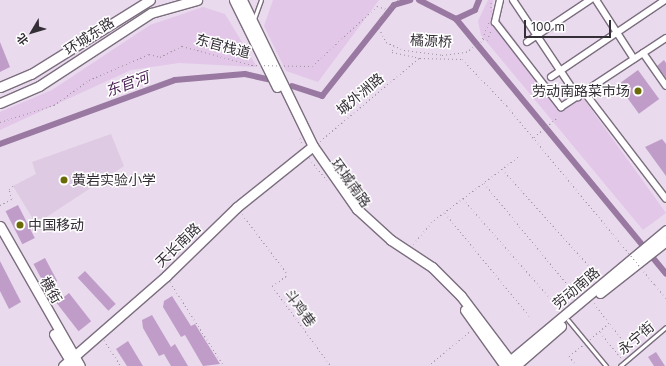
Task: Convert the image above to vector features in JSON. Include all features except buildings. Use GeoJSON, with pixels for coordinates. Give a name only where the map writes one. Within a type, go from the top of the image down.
{"type":"FeatureCollection","features":[{"type":"Feature","properties":{"kind":"main road","name":"环城东路"},"geometry":{"type":"LineString","coordinates":[[0,87],[31,74],[150,0]]}},
{"type":"Feature","properties":{"kind":"main road","name":"环城东路"},"geometry":{"type":"LineString","coordinates":[[0,103],[39,86],[151,13],[197,0]]}},
{"type":"Feature","properties":{"kind":"main road","name":"环城南路"},"geometry":{"type":"LineString","coordinates":[[234,0],[311,147],[352,212],[387,243],[428,272],[477,325],[509,365]]}},
{"type":"Feature","properties":{"kind":"main road"},"geometry":{"type":"LineString","coordinates":[[242,0],[311,147],[358,209],[391,240],[432,267],[461,296],[509,365]]}},
{"type":"Feature","properties":{"kind":"main road","name":"天长南路"},"geometry":{"type":"LineString","coordinates":[[70,362],[166,276],[237,207],[311,147]]}},
{"type":"Feature","properties":{"kind":"main road","name":"横街"},"geometry":{"type":"LineString","coordinates":[[0,226],[70,362]]}},
{"type":"Feature","properties":{"kind":"main road"},"geometry":{"type":"LineString","coordinates":[[631,264],[654,245],[666,230]]}},
{"type":"Feature","properties":{"kind":"main road","name":"横街"},"geometry":{"type":"LineString","coordinates":[[0,239],[70,362],[80,366]]}},
{"type":"Feature","properties":{"kind":"main road"},"geometry":{"type":"LineString","coordinates":[[654,245],[666,241]]}},
{"type":"Feature","properties":{"kind":"main road","name":"劳动南路"},"geometry":{"type":"LineString","coordinates":[[509,365],[568,320],[631,264]]}},
{"type":"Feature","properties":{"kind":"main road","name":"劳动南路"},"geometry":{"type":"LineString","coordinates":[[509,365],[631,264]]}},
{"type":"Feature","properties":{"kind":"street"},"geometry":{"type":"LineString","coordinates":[[500,0],[495,22],[561,107],[565,106],[666,38]]}},
{"type":"Feature","properties":{"kind":"street"},"geometry":{"type":"LineString","coordinates":[[513,0],[578,96]]}},
{"type":"Feature","properties":{"kind":"street"},"geometry":{"type":"LineString","coordinates":[[527,42],[590,0]]}},
{"type":"Feature","properties":{"kind":"street"},"geometry":{"type":"LineString","coordinates":[[596,0],[634,60]]}},
{"type":"Feature","properties":{"kind":"street"},"geometry":{"type":"LineString","coordinates":[[551,77],[665,0]]}},
{"type":"Feature","properties":{"kind":"street"},"geometry":{"type":"LineString","coordinates":[[643,53],[666,86]]}},
{"type":"Feature","properties":{"kind":"street"},"geometry":{"type":"LineString","coordinates":[[585,92],[666,199]]}},
{"type":"Feature","properties":{"kind":"lane"},"geometry":{"type":"LineString","coordinates":[[253,24],[261,0]]}},
{"type":"Feature","properties":{"kind":"lane"},"geometry":{"type":"LineString","coordinates":[[568,320],[606,366]]}},
{"type":"Feature","properties":{"kind":"lane","name":"永宁街"},"geometry":{"type":"LineString","coordinates":[[620,366],[666,327]]}},
{"type":"Feature","properties":{"kind":"path","name":"橘源桥"},"geometry":{"type":"LineString","coordinates":[[398,0],[387,9],[380,18],[380,34],[394,46],[442,55],[466,52],[482,39],[487,40],[495,22]]}},
{"type":"Feature","properties":{"kind":"path"},"geometry":{"type":"LineString","coordinates":[[482,39],[491,15],[491,0]]}},
{"type":"Feature","properties":{"kind":"path","name":"东官栈道"},"geometry":{"type":"LineString","coordinates":[[0,122],[54,105],[89,80],[149,54],[160,57],[182,46],[252,65],[312,66],[378,6],[387,9]]}},
{"type":"Feature","properties":{"kind":"path"},"geometry":{"type":"LineString","coordinates":[[394,46],[392,52],[420,58],[462,59],[533,138],[666,298]]}},
{"type":"Feature","properties":{"kind":"path","name":"城外洲路"},"geometry":{"type":"LineString","coordinates":[[311,147],[420,58]]}},
{"type":"Feature","properties":{"kind":"path"},"geometry":{"type":"LineString","coordinates":[[533,138],[558,118]]}},
{"type":"Feature","properties":{"kind":"path"},"geometry":{"type":"LineString","coordinates":[[408,250],[444,212],[518,157]]}},
{"type":"Feature","properties":{"kind":"path"},"geometry":{"type":"LineString","coordinates":[[502,169],[592,269]]}},
{"type":"Feature","properties":{"kind":"path"},"geometry":{"type":"LineString","coordinates":[[484,182],[566,283]]}},
{"type":"Feature","properties":{"kind":"path"},"geometry":{"type":"LineString","coordinates":[[0,205],[12,199],[9,189],[13,186]]}},
{"type":"Feature","properties":{"kind":"path"},"geometry":{"type":"LineString","coordinates":[[463,198],[550,298]]}},
{"type":"Feature","properties":{"kind":"path","name":"斗鸡巷"},"geometry":{"type":"LineString","coordinates":[[237,207],[286,272],[272,286],[331,366]]}},
{"type":"Feature","properties":{"kind":"path"},"geometry":{"type":"LineString","coordinates":[[444,212],[530,317]]}},
{"type":"Feature","properties":{"kind":"path"},"geometry":{"type":"LineString","coordinates":[[166,276],[224,366]]}},
{"type":"Feature","properties":{"kind":"path"},"geometry":{"type":"LineString","coordinates":[[591,300],[627,345]]}},
{"type":"Feature","properties":{"kind":"path"},"geometry":{"type":"LineString","coordinates":[[577,366],[569,356],[609,323]]}},
{"type":"Feature","properties":{"kind":"path"},"geometry":{"type":"LineString","coordinates":[[428,366],[477,325]]}},
{"type":"Feature","properties":{"kind":"path"},"geometry":{"type":"LineString","coordinates":[[599,331],[624,362]]}},
{"type":"Feature","properties":{"kind":"path"},"geometry":{"type":"LineString","coordinates":[[100,334],[121,366]]}},
{"type":"Feature","properties":{"kind":"shaded area"},"geometry":{"type":"Polygon","coordinates":[[[273,0],[379,0],[318,82],[286,71],[264,26],[273,0]]]}},
{"type":"Feature","properties":{"kind":"shaded area"},"geometry":{"type":"Polygon","coordinates":[[[488,0],[493,0],[492,9],[564,106],[581,95],[666,213],[643,230],[481,35],[478,21],[488,0]]]}},
{"type":"Feature","properties":{"kind":"shaded area"},"geometry":{"type":"Polygon","coordinates":[[[203,7],[225,14],[257,67],[179,63],[131,70],[0,130],[0,112],[52,90],[150,25],[203,7]]]}},
{"type":"Feature","properties":{"kind":"shaded area","name":"黄岩实验小学"},"geometry":{"type":"Polygon","coordinates":[[[111,134],[124,166],[36,224],[13,186],[36,174],[32,162],[111,134]]]}},
{"type":"Feature","properties":{"kind":"waterway","name":"东官河"},"geometry":{"type":"LineString","coordinates":[[292,86],[322,96],[394,5],[410,0]]}},
{"type":"Feature","properties":{"kind":"waterway"},"geometry":{"type":"LineString","coordinates":[[419,0],[456,19],[666,274]]}},
{"type":"Feature","properties":{"kind":"waterway"},"geometry":{"type":"LineString","coordinates":[[456,19],[475,10],[479,0]]}},
{"type":"Feature","properties":{"kind":"waterway","name":"东官河"},"geometry":{"type":"LineString","coordinates":[[0,144],[175,80],[245,74],[267,79]]}},
{"type":"Feature","properties":{"kind":"place","name":"劳动南路菜市场"},"geometry":{"type":"Point","coordinates":[638,91]}},
{"type":"Feature","properties":{"kind":"place","name":"黄岩实验小学"},"geometry":{"type":"Point","coordinates":[64,180]}},
{"type":"Feature","properties":{"kind":"place","name":"中国移动"},"geometry":{"type":"Point","coordinates":[20,225]}}]}
